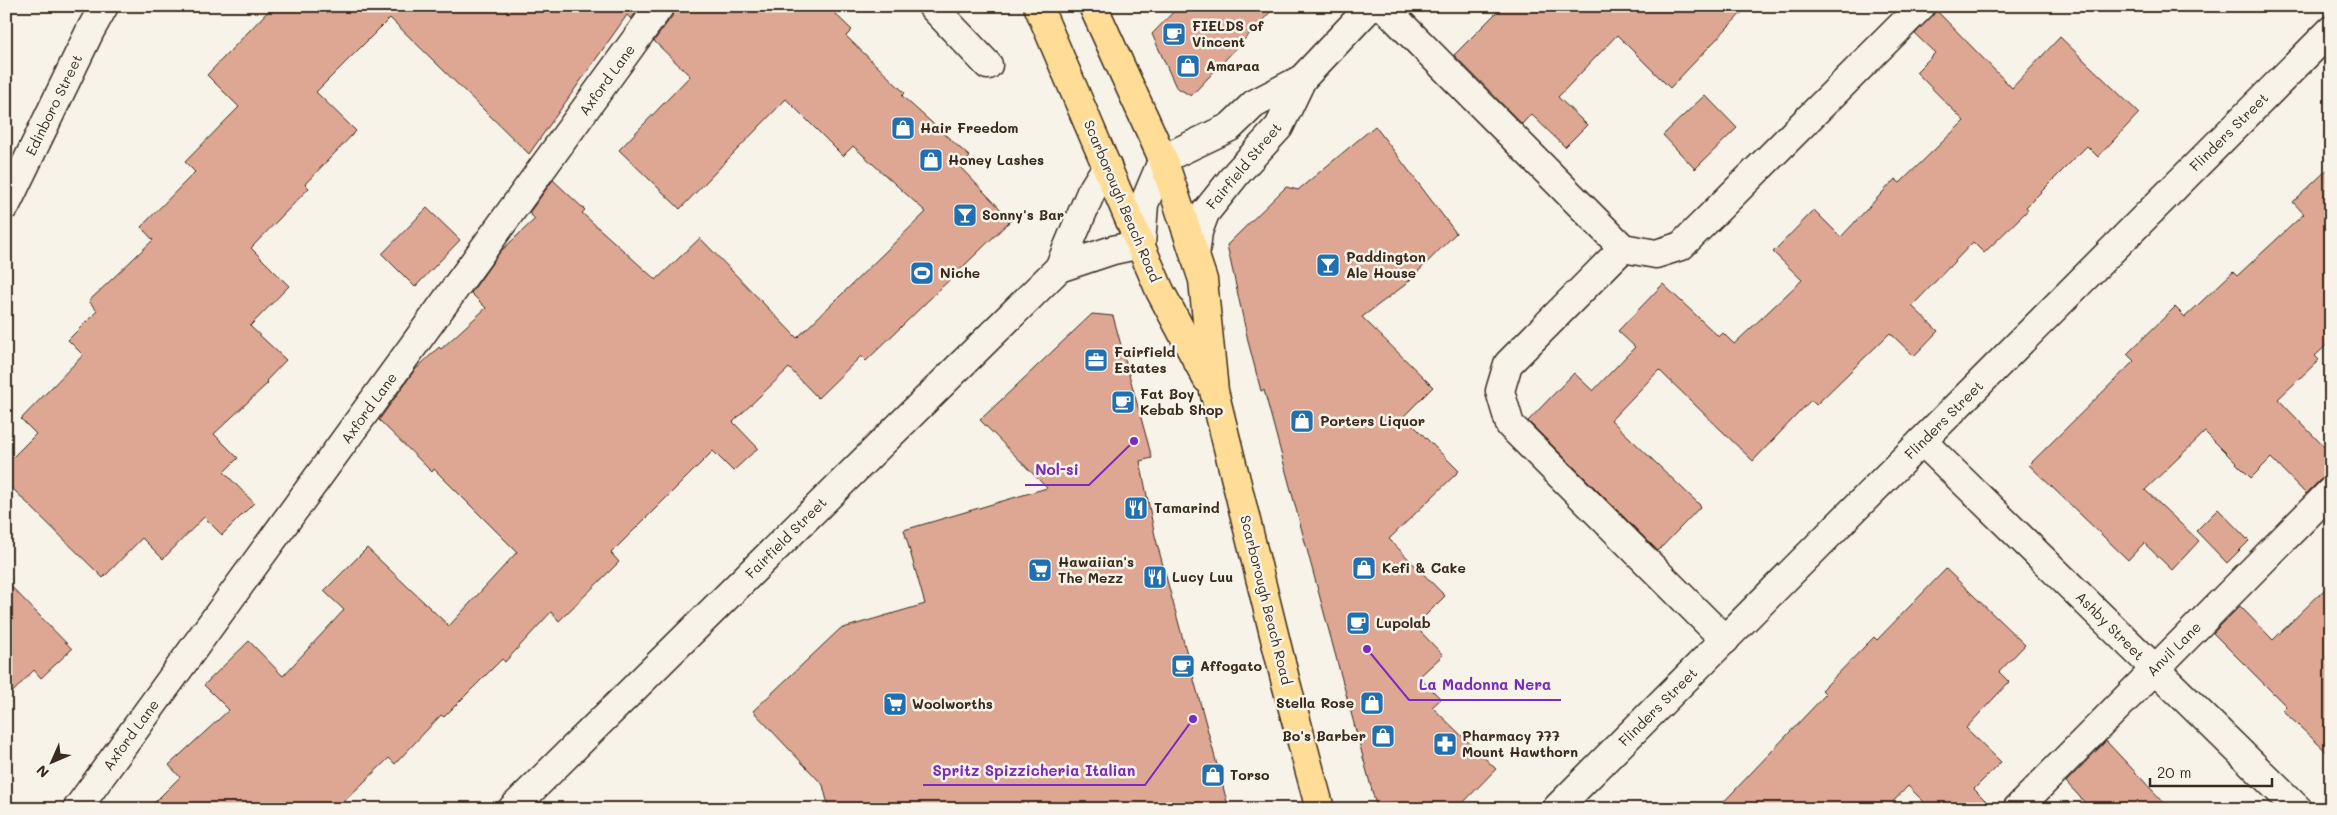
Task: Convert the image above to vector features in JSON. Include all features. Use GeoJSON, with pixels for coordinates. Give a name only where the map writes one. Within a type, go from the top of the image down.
{"type":"FeatureCollection","features":[{"type":"Feature","properties":{"kind":"main road","name":"Scarborough Beach Road"},"geometry":{"type":"LineString","coordinates":[[1038,6],[1160,291],[1214,391]]}},
{"type":"Feature","properties":{"kind":"main road","name":"Scarborough Beach Road"},"geometry":{"type":"LineString","coordinates":[[1093,6],[1163,159],[1203,280],[1214,391],[1286,683],[1320,809]]}},
{"type":"Feature","properties":{"kind":"street","name":"Edinboro Street"},"geometry":{"type":"LineString","coordinates":[[6,205],[90,31],[104,6]]}},
{"type":"Feature","properties":{"kind":"street","name":"Axford Lane"},"geometry":{"type":"LineString","coordinates":[[77,809],[660,6]]}},
{"type":"Feature","properties":{"kind":"street"},"geometry":{"type":"LineString","coordinates":[[932,6],[988,65]]}},
{"type":"Feature","properties":{"kind":"street","name":"Fairfield Street"},"geometry":{"type":"LineString","coordinates":[[1195,256],[1198,232],[1205,213],[1237,173],[1279,126],[1302,79],[1371,6]]}},
{"type":"Feature","properties":{"kind":"street"},"geometry":{"type":"LineString","coordinates":[[1383,6],[1623,248],[1656,254],[1681,246],[1921,6]]}},
{"type":"Feature","properties":{"kind":"street","name":"Flinders Street"},"geometry":{"type":"LineString","coordinates":[[1556,809],[2331,30]]}},
{"type":"Feature","properties":{"kind":"street","name":"Fairfield Street"},"geometry":{"type":"LineString","coordinates":[[1163,159],[1230,127],[1254,104],[1302,79]]}},
{"type":"Feature","properties":{"kind":"street"},"geometry":{"type":"LineString","coordinates":[[1141,244],[1144,204],[1163,159]]}},
{"type":"Feature","properties":{"kind":"street","name":"Fairfield Street"},"geometry":{"type":"LineString","coordinates":[[512,809],[1059,268],[1092,192],[1107,166]]}},
{"type":"Feature","properties":{"kind":"street","name":"Fairfield Street"},"geometry":{"type":"LineString","coordinates":[[1059,268],[1114,250],[1141,244]]}},
{"type":"Feature","properties":{"kind":"street"},"geometry":{"type":"LineString","coordinates":[[1623,248],[1508,364],[1500,391],[1510,425],[1725,640]]}},
{"type":"Feature","properties":{"kind":"street","name":"Ashby Street"},"geometry":{"type":"LineString","coordinates":[[1922,442],[2298,809]]}},
{"type":"Feature","properties":{"kind":"street","name":"Anvil Lane"},"geometry":{"type":"LineString","coordinates":[[2017,809],[2331,491]]}},
{"type":"Feature","properties":{"kind":"building"},"geometry":{"type":"Polygon","coordinates":[[[273,6],[641,6],[631,19],[627,15],[529,154],[390,18],[316,92],[356,131],[305,184],[309,188],[251,248],[289,286],[250,326],[286,360],[266,381],[268,383],[214,434],[238,458],[224,472],[254,503],[222,535],[204,517],[163,559],[142,538],[103,578],[6,482],[6,464],[36,434],[21,419],[83,355],[68,340],[97,311],[89,301],[153,240],[141,227],[195,172],[185,162],[239,107],[207,75],[273,6]]]}},
{"type":"Feature","properties":{"kind":"building"},"geometry":{"type":"Polygon","coordinates":[[[675,6],[827,6],[852,30],[846,36],[905,93],[902,96],[970,157],[960,167],[1011,220],[866,361],[861,356],[818,398],[789,368],[733,422],[758,448],[733,471],[713,451],[611,553],[619,562],[559,621],[551,612],[505,662],[502,659],[444,717],[441,715],[395,764],[389,758],[336,809],[148,809],[180,777],[169,765],[229,710],[204,685],[249,641],[283,676],[344,610],[324,591],[367,548],[449,626],[517,552],[434,469],[432,472],[379,420],[414,371],[439,347],[441,349],[486,308],[471,293],[500,252],[535,219],[529,213],[553,180],[585,210],[582,213],[656,280],[700,238],[797,338],[926,212],[853,146],[843,156],[786,99],[680,209],[619,150],[690,76],[654,41],[673,15],[675,6]]]}},
{"type":"Feature","properties":{"kind":"building"},"geometry":{"type":"Polygon","coordinates":[[[1179,6],[1276,6],[1191,96],[1176,87],[1152,34],[1179,6]]]}},
{"type":"Feature","properties":{"kind":"building"},"geometry":{"type":"Polygon","coordinates":[[[1503,6],[1748,6],[1670,88],[1617,35],[1558,97],[1587,125],[1565,147],[1531,114],[1522,124],[1454,55],[1503,6]]]}},
{"type":"Feature","properties":{"kind":"building"},"geometry":{"type":"Polygon","coordinates":[[[1936,10],[2012,88],[2060,37],[2139,113],[2098,157],[2087,146],[2026,207],[2028,210],[1984,253],[1973,242],[1912,306],[1938,331],[1914,356],[1890,333],[1816,405],[1811,400],[1753,461],[1659,370],[1611,420],[1701,506],[1658,551],[1528,421],[1574,373],[1593,391],[1635,347],[1618,331],[1663,284],[1719,337],[1723,333],[1734,344],[1802,280],[1773,252],[1814,210],[1841,237],[1895,179],[1900,183],[1964,121],[1916,72],[1935,53],[1915,34],[1936,10]]]}},
{"type":"Feature","properties":{"kind":"building"},"geometry":{"type":"Polygon","coordinates":[[[1705,95],[1737,128],[1695,169],[1663,135],[1705,95]]]}},
{"type":"Feature","properties":{"kind":"building"},"geometry":{"type":"Polygon","coordinates":[[[1375,126],[1456,233],[1405,285],[1362,317],[1433,387],[1404,416],[1459,471],[1389,539],[1445,596],[1415,626],[1443,655],[1419,677],[1441,699],[1432,707],[1496,769],[1457,809],[1377,809],[1264,390],[1261,391],[1227,245],[1286,187],[1298,190],[1375,126]]]}},
{"type":"Feature","properties":{"kind":"building"},"geometry":{"type":"Polygon","coordinates":[[[2331,166],[2331,341],[2315,356],[2319,360],[2278,399],[2331,454],[2331,476],[2320,480],[2306,494],[2271,458],[2251,478],[2205,432],[2145,490],[2199,541],[2172,570],[2144,543],[2128,560],[2029,465],[2134,361],[2127,354],[2175,307],[2185,317],[2233,272],[2237,276],[2304,214],[2293,202],[2331,166]]]}},
{"type":"Feature","properties":{"kind":"building"},"geometry":{"type":"Polygon","coordinates":[[[427,208],[460,240],[415,287],[382,254],[427,208]]]}},
{"type":"Feature","properties":{"kind":"building","name":"Hawaiian's The Mezz"},"geometry":{"type":"Polygon","coordinates":[[[1092,314],[1113,316],[1152,458],[1140,461],[1155,536],[1229,809],[829,809],[823,785],[753,711],[840,629],[925,604],[904,530],[1047,488],[980,420],[1092,314]]]}},
{"type":"Feature","properties":{"kind":"building"},"geometry":{"type":"Polygon","coordinates":[[[2218,509],[2249,541],[2227,563],[2196,531],[2218,509]]]}},
{"type":"Feature","properties":{"kind":"building"},"geometry":{"type":"Polygon","coordinates":[[[1946,569],[2025,645],[1999,672],[2009,682],[1966,728],[2001,762],[1974,789],[1994,809],[1931,809],[1908,786],[1886,809],[1717,809],[1826,694],[1822,690],[1874,637],[1877,640],[1946,569]]]}},
{"type":"Feature","properties":{"kind":"building"},"geometry":{"type":"Polygon","coordinates":[[[6,581],[72,649],[41,678],[34,670],[6,699],[6,581]]]}},
{"type":"Feature","properties":{"kind":"building"},"geometry":{"type":"Polygon","coordinates":[[[2331,583],[2331,756],[2282,710],[2286,706],[2213,633],[2240,606],[2273,640],[2331,583]]]}},
{"type":"Feature","properties":{"kind":"building"},"geometry":{"type":"Polygon","coordinates":[[[2106,741],[2170,809],[2091,809],[2066,782],[2106,741]]]}},
{"type":"Feature","properties":{"kind":"place","name":"FIELDS of Vincent"},"geometry":{"type":"Point","coordinates":[1174,34]}},
{"type":"Feature","properties":{"kind":"place","name":"Amaraa"},"geometry":{"type":"Point","coordinates":[1188,66]}},
{"type":"Feature","properties":{"kind":"place","name":"Hair Freedom"},"geometry":{"type":"Point","coordinates":[903,128]}},
{"type":"Feature","properties":{"kind":"place","name":"Honey Lashes"},"geometry":{"type":"Point","coordinates":[931,160]}},
{"type":"Feature","properties":{"kind":"place","name":"Sonny's Bar"},"geometry":{"type":"Point","coordinates":[965,215]}},
{"type":"Feature","properties":{"kind":"place","name":"Paddington Ale House"},"geometry":{"type":"Point","coordinates":[1328,265]}},
{"type":"Feature","properties":{"kind":"place","name":"Niche"},"geometry":{"type":"Point","coordinates":[922,273]}},
{"type":"Feature","properties":{"kind":"place","name":"Fairfield Estates"},"geometry":{"type":"Point","coordinates":[1096,360]}},
{"type":"Feature","properties":{"kind":"place","name":"Fat Boy Kebab Shop"},"geometry":{"type":"Point","coordinates":[1123,402]}},
{"type":"Feature","properties":{"kind":"place","name":"Porters Liquor"},"geometry":{"type":"Point","coordinates":[1302,421]}},
{"type":"Feature","properties":{"kind":"place","name":"Nol-si"},"geometry":{"type":"Point","coordinates":[1134,441]}},
{"type":"Feature","properties":{"kind":"place","name":"Tamarind"},"geometry":{"type":"Point","coordinates":[1136,508]}},
{"type":"Feature","properties":{"kind":"place","name":"Kefi & Cake"},"geometry":{"type":"Point","coordinates":[1364,568]}},
{"type":"Feature","properties":{"kind":"place","name":"Hawaiian's The Mezz"},"geometry":{"type":"Point","coordinates":[1040,570]}},
{"type":"Feature","properties":{"kind":"place","name":"Lucy Luu"},"geometry":{"type":"Point","coordinates":[1155,577]}},
{"type":"Feature","properties":{"kind":"place","name":"Lupolab"},"geometry":{"type":"Point","coordinates":[1358,623]}},
{"type":"Feature","properties":{"kind":"place","name":"La Madonna Nera"},"geometry":{"type":"Point","coordinates":[1367,649]}},
{"type":"Feature","properties":{"kind":"place","name":"Affogato"},"geometry":{"type":"Point","coordinates":[1183,666]}},
{"type":"Feature","properties":{"kind":"place","name":"Stella Rose"},"geometry":{"type":"Point","coordinates":[1372,703]}},
{"type":"Feature","properties":{"kind":"place","name":"Woolworths"},"geometry":{"type":"Point","coordinates":[895,704]}},
{"type":"Feature","properties":{"kind":"place","name":"Spritz Spizzicheria Italian"},"geometry":{"type":"Point","coordinates":[1193,719]}},
{"type":"Feature","properties":{"kind":"place","name":"Bo's Barber"},"geometry":{"type":"Point","coordinates":[1383,736]}},
{"type":"Feature","properties":{"kind":"place","name":"Pharmacy 777 Mount Hawthorn"},"geometry":{"type":"Point","coordinates":[1445,744]}},
{"type":"Feature","properties":{"kind":"place","name":"Torso"},"geometry":{"type":"Point","coordinates":[1213,775]}}]}
